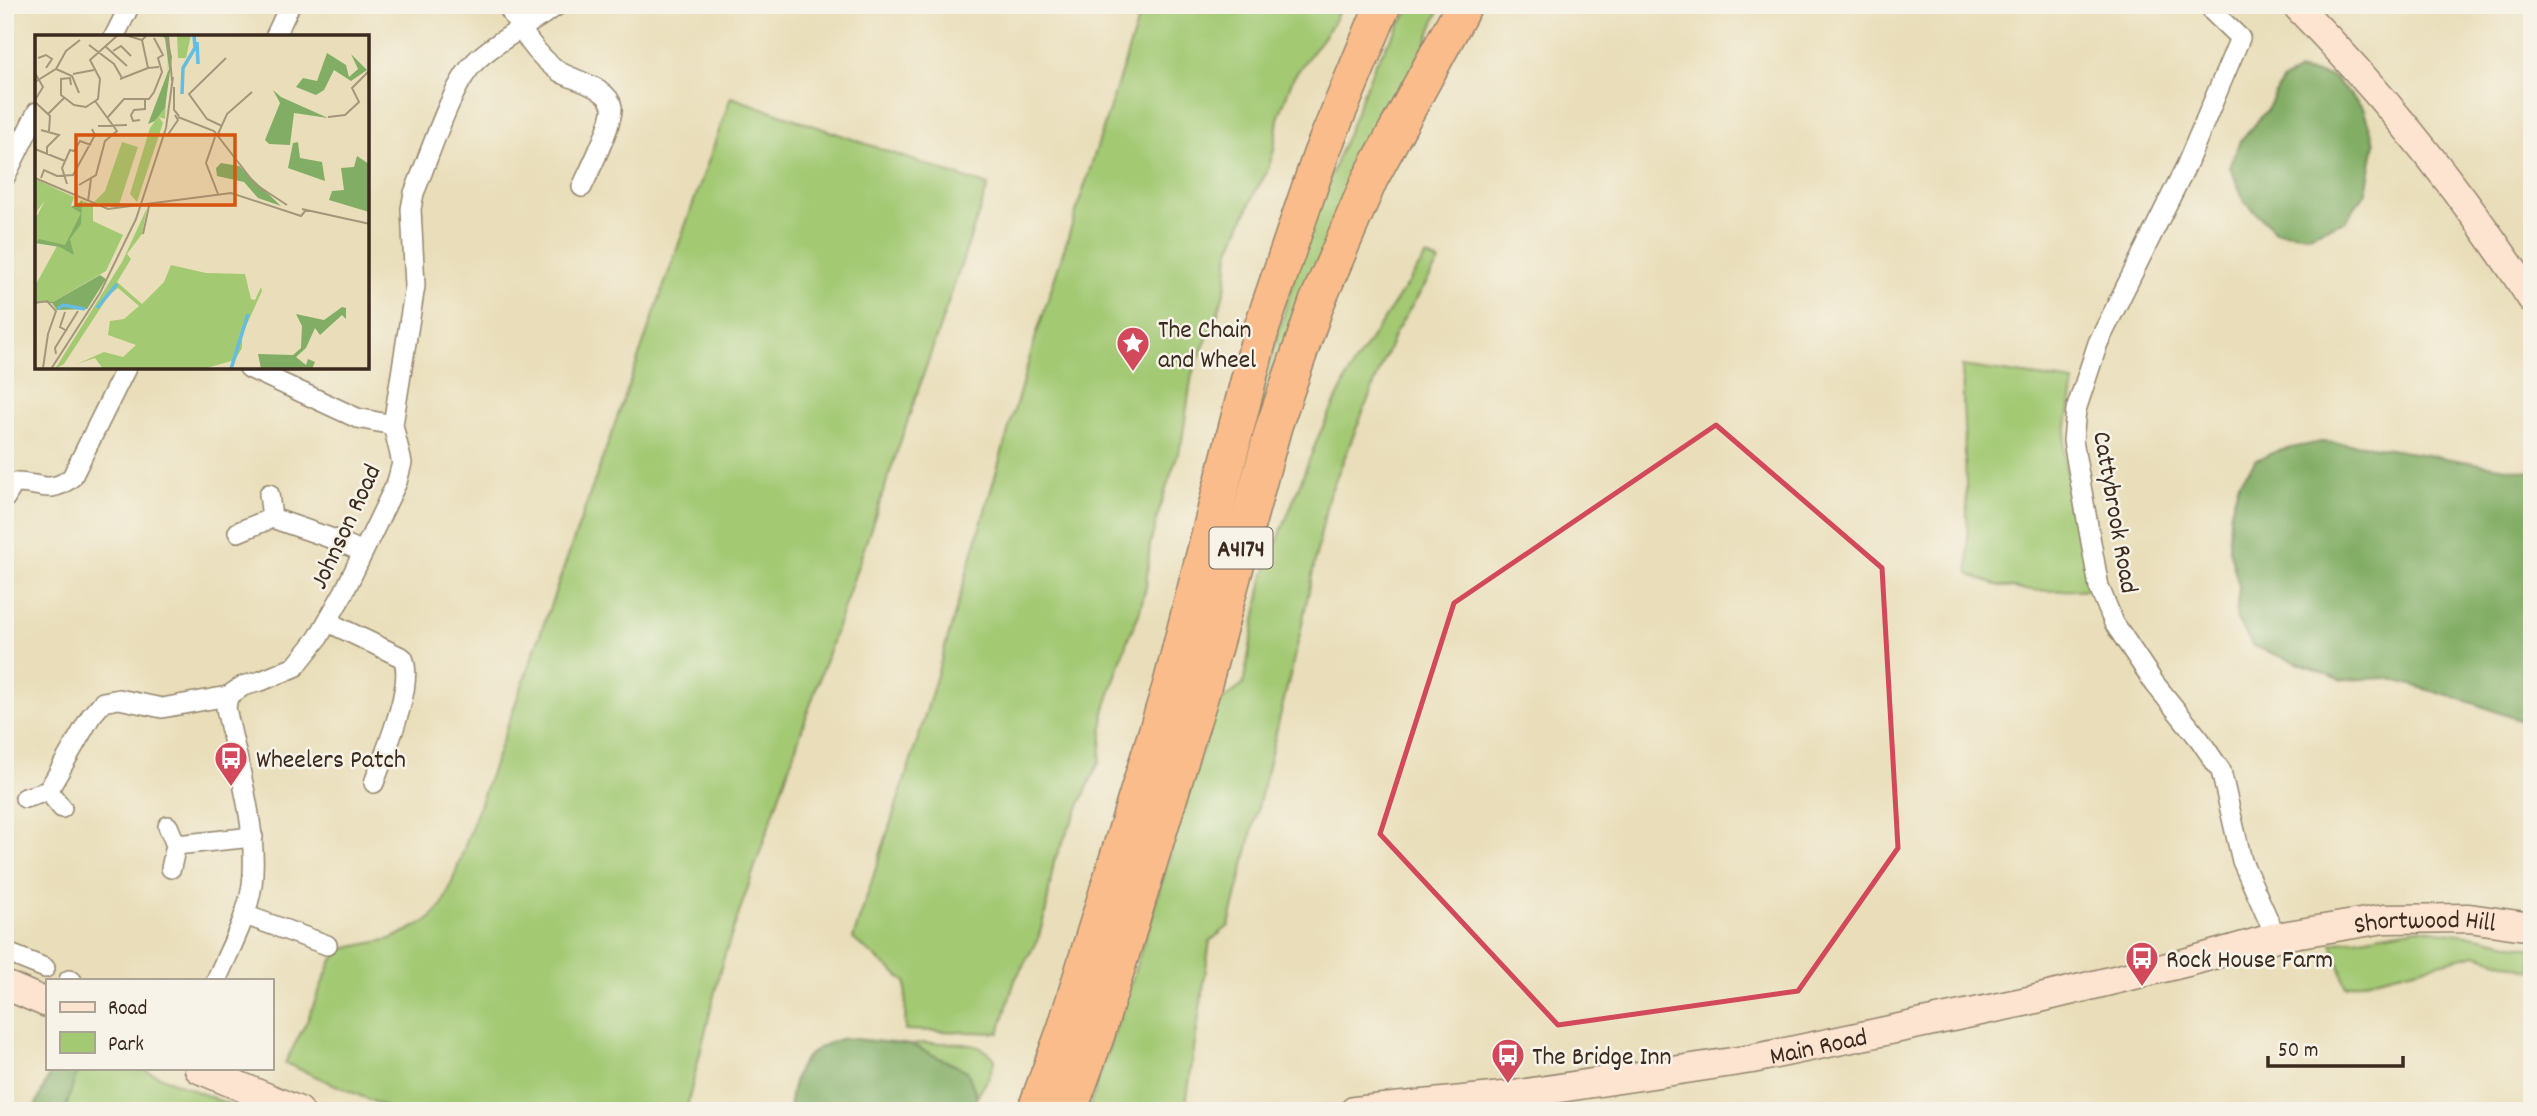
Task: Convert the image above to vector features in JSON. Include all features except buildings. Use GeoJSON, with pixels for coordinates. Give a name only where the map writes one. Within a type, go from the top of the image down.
{"type":"FeatureCollection","features":[{"type":"Feature","properties":{"kind":"highway"},"geometry":{"type":"LineString","coordinates":[[1358,65],[1383,5]]}},
{"type":"Feature","properties":{"kind":"highway","name":"A4174"},"geometry":{"type":"LineString","coordinates":[[1035,1111],[1065,1029],[1171,684],[1262,327],[1321,154],[1358,65],[1398,5]]}},
{"type":"Feature","properties":{"kind":"highway","name":"A4174"},"geometry":{"type":"LineString","coordinates":[[1069,1111],[1096,1037],[1202,691],[1274,426],[1317,302],[1370,179],[1464,5]]}},
{"type":"Feature","properties":{"kind":"main road"},"geometry":{"type":"LineString","coordinates":[[2296,5],[2333,43],[2424,148],[2507,260],[2532,299]]}},
{"type":"Feature","properties":{"kind":"main road","name":"Shortwood Hill"},"geometry":{"type":"LineString","coordinates":[[2276,937],[2384,919],[2469,918],[2532,927]]}},
{"type":"Feature","properties":{"kind":"main road","name":"Main Road"},"geometry":{"type":"LineString","coordinates":[[1354,1111],[1513,1095],[1752,1059],[2028,1001],[2188,962],[2276,937]]}},
{"type":"Feature","properties":{"kind":"main road"},"geometry":{"type":"LineString","coordinates":[[5,985],[46,1003]]}},
{"type":"Feature","properties":{"kind":"main road"},"geometry":{"type":"LineString","coordinates":[[201,1070],[299,1111]]}},
{"type":"Feature","properties":{"kind":"street"},"geometry":{"type":"LineString","coordinates":[[276,35],[290,5]]}},
{"type":"Feature","properties":{"kind":"street"},"geometry":{"type":"LineString","coordinates":[[507,5],[543,59],[606,95],[612,107],[610,120],[582,187]]}},
{"type":"Feature","properties":{"kind":"street","name":"Johnson Road"},"geometry":{"type":"LineString","coordinates":[[228,696],[243,686],[295,667],[318,638],[397,482],[402,463],[393,425],[415,286],[411,209],[414,193],[462,80],[473,64],[558,5]]}},
{"type":"Feature","properties":{"kind":"street"},"geometry":{"type":"LineString","coordinates":[[115,35],[124,7]]}},
{"type":"Feature","properties":{"kind":"street","name":"Cattybrook Road"},"geometry":{"type":"LineString","coordinates":[[2213,12],[2240,37],[2186,166],[2098,343],[2076,410],[2073,441],[2099,587],[2115,623],[2155,684],[2221,771],[2242,861],[2276,937]]}},
{"type":"Feature","properties":{"kind":"street"},"geometry":{"type":"LineString","coordinates":[[5,177],[35,116]]}},
{"type":"Feature","properties":{"kind":"street"},"geometry":{"type":"LineString","coordinates":[[5,498],[14,483],[27,483],[44,488],[60,487],[72,477],[126,369]]}},
{"type":"Feature","properties":{"kind":"street"},"geometry":{"type":"LineString","coordinates":[[251,369],[357,418],[393,425]]}},
{"type":"Feature","properties":{"kind":"street"},"geometry":{"type":"LineString","coordinates":[[270,494],[272,518]]}},
{"type":"Feature","properties":{"kind":"street"},"geometry":{"type":"LineString","coordinates":[[238,532],[272,518],[363,552]]}},
{"type":"Feature","properties":{"kind":"street","name":"Johnson Road"},"geometry":{"type":"LineString","coordinates":[[328,622],[403,658],[407,665],[406,689],[374,783]]}},
{"type":"Feature","properties":{"kind":"street"},"geometry":{"type":"LineString","coordinates":[[25,798],[48,791],[91,716],[103,702],[119,699],[162,708],[228,696],[226,708],[253,837],[252,885],[245,915],[217,979]]}},
{"type":"Feature","properties":{"kind":"street"},"geometry":{"type":"LineString","coordinates":[[48,791],[62,807]]}},
{"type":"Feature","properties":{"kind":"street"},"geometry":{"type":"LineString","coordinates":[[171,868],[172,836],[253,837]]}},
{"type":"Feature","properties":{"kind":"street"},"geometry":{"type":"LineString","coordinates":[[245,915],[327,945]]}},
{"type":"Feature","properties":{"kind":"street"},"geometry":{"type":"LineString","coordinates":[[5,952],[45,968]]}},
{"type":"Feature","properties":{"kind":"highlighted area"},"geometry":{"type":"Polygon","coordinates":[[[1716,425],[1882,568],[1898,848],[1798,991],[1558,1025],[1380,834],[1454,603],[1716,425]]]}},
{"type":"Feature","properties":{"kind":"green space"},"geometry":{"type":"Polygon","coordinates":[[[1143,5],[1342,5],[1332,25],[1293,78],[1278,119],[1274,150],[1267,172],[1255,192],[1229,252],[1226,286],[1218,313],[1192,374],[1182,441],[1150,545],[1146,587],[1139,614],[1127,641],[1104,712],[1100,760],[1054,861],[1038,939],[1015,980],[999,1033],[905,1030],[906,982],[853,939],[922,726],[1036,336],[1143,5]]]}},
{"type":"Feature","properties":{"kind":"green space"},"geometry":{"type":"Polygon","coordinates":[[[1412,5],[1441,5],[1212,575],[1301,251],[1375,64],[1412,5]]]}},
{"type":"Feature","properties":{"kind":"green space"},"geometry":{"type":"Polygon","coordinates":[[[2299,71],[2332,76],[2363,108],[2375,143],[2366,192],[2345,221],[2308,235],[2275,231],[2245,202],[2230,167],[2240,141],[2267,110],[2282,81],[2299,71]]]}},
{"type":"Feature","properties":{"kind":"green space"},"geometry":{"type":"Polygon","coordinates":[[[731,97],[988,186],[722,963],[686,1111],[395,1111],[285,1063],[307,1021],[331,962],[342,949],[391,939],[428,921],[441,907],[450,888],[731,97]]]}},
{"type":"Feature","properties":{"kind":"green space"},"geometry":{"type":"Polygon","coordinates":[[[1426,256],[1439,262],[1395,333],[1328,498],[1300,634],[1229,926],[1210,941],[1185,1111],[1088,1111],[1133,976],[1216,705],[1243,685],[1263,578],[1319,435],[1353,366],[1426,256]]]}},
{"type":"Feature","properties":{"kind":"green space"},"geometry":{"type":"Polygon","coordinates":[[[1962,366],[2074,382],[2064,458],[2092,589],[2029,590],[1983,581],[1969,574],[1962,366]]]}},
{"type":"Feature","properties":{"kind":"green space"},"geometry":{"type":"Polygon","coordinates":[[[2321,442],[2365,445],[2532,472],[2532,725],[2473,703],[2387,678],[2342,680],[2253,646],[2236,618],[2239,586],[2229,549],[2230,515],[2239,483],[2256,460],[2277,451],[2321,442]]]}},
{"type":"Feature","properties":{"kind":"green space"},"geometry":{"type":"Polygon","coordinates":[[[2417,928],[2482,937],[2532,948],[2532,971],[2476,954],[2346,986],[2332,943],[2417,928]]]}},
{"type":"Feature","properties":{"kind":"green space"},"geometry":{"type":"Polygon","coordinates":[[[846,1038],[912,1045],[967,1071],[977,1097],[969,1111],[789,1111],[797,1072],[803,1062],[820,1047],[846,1038]]]}},
{"type":"Feature","properties":{"kind":"green space"},"geometry":{"type":"Polygon","coordinates":[[[912,1045],[971,1045],[988,1052],[995,1059],[989,1077],[977,1097],[967,1071],[912,1045]]]}},
{"type":"Feature","properties":{"kind":"green space"},"geometry":{"type":"Polygon","coordinates":[[[52,1070],[78,1070],[65,1111],[33,1111],[52,1070]]]}},
{"type":"Feature","properties":{"kind":"green space"},"geometry":{"type":"Polygon","coordinates":[[[60,1070],[144,1070],[245,1111],[42,1111],[60,1070]]]}},
{"type":"Feature","properties":{"kind":"place","name":"The Chain and Wheel"},"geometry":{"type":"Point","coordinates":[1133,373]}},
{"type":"Feature","properties":{"kind":"place","name":"Wheelers Patch"},"geometry":{"type":"Point","coordinates":[231,788]}},
{"type":"Feature","properties":{"kind":"place","name":"Rock House Farm"},"geometry":{"type":"Point","coordinates":[2142,988]}},
{"type":"Feature","properties":{"kind":"place","name":"The Bridge Inn"},"geometry":{"type":"Point","coordinates":[1508,1085]}}]}
